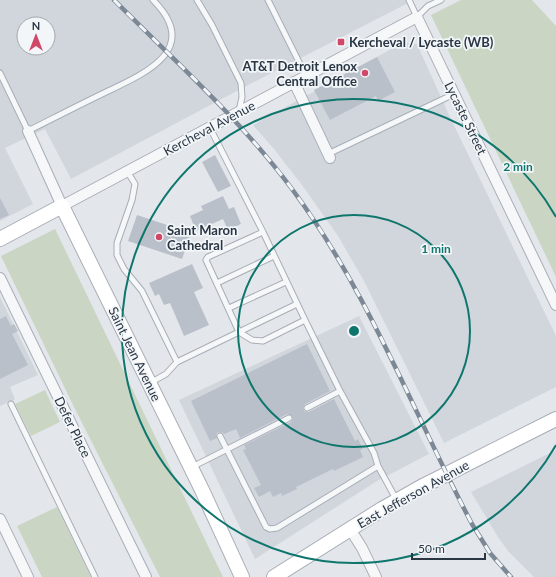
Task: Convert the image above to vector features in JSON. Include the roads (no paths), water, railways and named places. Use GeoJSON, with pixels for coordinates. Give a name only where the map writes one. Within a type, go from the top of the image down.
{"type":"FeatureCollection","features":[{"type":"Feature","properties":{"kind":"street","name":"Kercheval Avenue"},"geometry":{"type":"LineString","coordinates":[[0,239],[417,17]]}},
{"type":"Feature","properties":{"kind":"street","name":"Lycaste Street"},"geometry":{"type":"LineString","coordinates":[[417,17],[556,306]]}},
{"type":"Feature","properties":{"kind":"street"},"geometry":{"type":"LineString","coordinates":[[294,82],[329,156]]}},
{"type":"Feature","properties":{"kind":"street","name":"Saint Jean Avenue"},"geometry":{"type":"LineString","coordinates":[[28,131],[62,206],[150,383],[242,577]]}},
{"type":"Feature","properties":{"kind":"street","name":"Defer Place"},"geometry":{"type":"LineString","coordinates":[[0,278],[146,577]]}},
{"type":"Feature","properties":{"kind":"street","name":"East Jefferson Avenue"},"geometry":{"type":"LineString","coordinates":[[274,577],[350,529],[421,487],[556,419]]}},
{"type":"Feature","properties":{"kind":"street"},"geometry":{"type":"LineString","coordinates":[[0,519],[28,577]]}},
{"type":"Feature","properties":{"kind":"street"},"geometry":{"type":"LineString","coordinates":[[350,529],[362,548],[376,577]]}},
{"type":"Feature","properties":{"kind":"lane"},"geometry":{"type":"LineString","coordinates":[[0,73],[28,131],[142,74],[160,61],[170,46],[171,28],[165,15],[153,0]]}},
{"type":"Feature","properties":{"kind":"lane"},"geometry":{"type":"LineString","coordinates":[[197,0],[212,25],[241,83],[242,97],[238,112]]}},
{"type":"Feature","properties":{"kind":"lane"},"geometry":{"type":"LineString","coordinates":[[268,0],[306,76]]}},
{"type":"Feature","properties":{"kind":"lane"},"geometry":{"type":"LineString","coordinates":[[409,0],[417,17],[428,6],[441,0]]}},
{"type":"Feature","properties":{"kind":"lane"},"geometry":{"type":"LineString","coordinates":[[329,156],[454,94]]}},
{"type":"Feature","properties":{"kind":"lane"},"geometry":{"type":"LineString","coordinates":[[210,128],[263,232],[340,391],[374,453],[378,466],[397,501]]}},
{"type":"Feature","properties":{"kind":"lane"},"geometry":{"type":"LineString","coordinates":[[127,171],[135,184],[132,200],[117,243],[118,256],[124,269],[142,291],[177,362]]}},
{"type":"Feature","properties":{"kind":"lane"},"geometry":{"type":"LineString","coordinates":[[263,232],[208,257],[206,260],[239,332],[252,340],[263,341],[305,320]]}},
{"type":"Feature","properties":{"kind":"lane"},"geometry":{"type":"LineString","coordinates":[[217,283],[274,256]]}},
{"type":"Feature","properties":{"kind":"lane"},"geometry":{"type":"LineString","coordinates":[[229,308],[286,282]]}},
{"type":"Feature","properties":{"kind":"lane"},"geometry":{"type":"LineString","coordinates":[[150,383],[166,374],[177,362],[297,304]]}},
{"type":"Feature","properties":{"kind":"lane"},"geometry":{"type":"LineString","coordinates":[[307,408],[340,391]]}},
{"type":"Feature","properties":{"kind":"lane"},"geometry":{"type":"LineString","coordinates":[[11,404],[95,577]]}},
{"type":"Feature","properties":{"kind":"lane"},"geometry":{"type":"LineString","coordinates":[[191,468],[288,418]]}},
{"type":"Feature","properties":{"kind":"lane"},"geometry":{"type":"LineString","coordinates":[[220,436],[266,527],[270,530],[277,528],[378,466]]}},
{"type":"Feature","properties":{"kind":"railway"},"geometry":{"type":"LineString","coordinates":[[114,0],[207,92],[251,139],[292,189],[319,228],[367,310],[450,482],[472,524],[490,553],[511,577]]}},
{"type":"Feature","properties":{"kind":"place","name":"Kercheval / Lycaste (WB)"},"geometry":{"type":"Point","coordinates":[341,42]}},
{"type":"Feature","properties":{"kind":"place","name":"AT&T Detroit Lenox Central Office"},"geometry":{"type":"Point","coordinates":[365,73]}},
{"type":"Feature","properties":{"kind":"place","name":"Saint Maron Cathedral"},"geometry":{"type":"Point","coordinates":[159,237]}}]}
